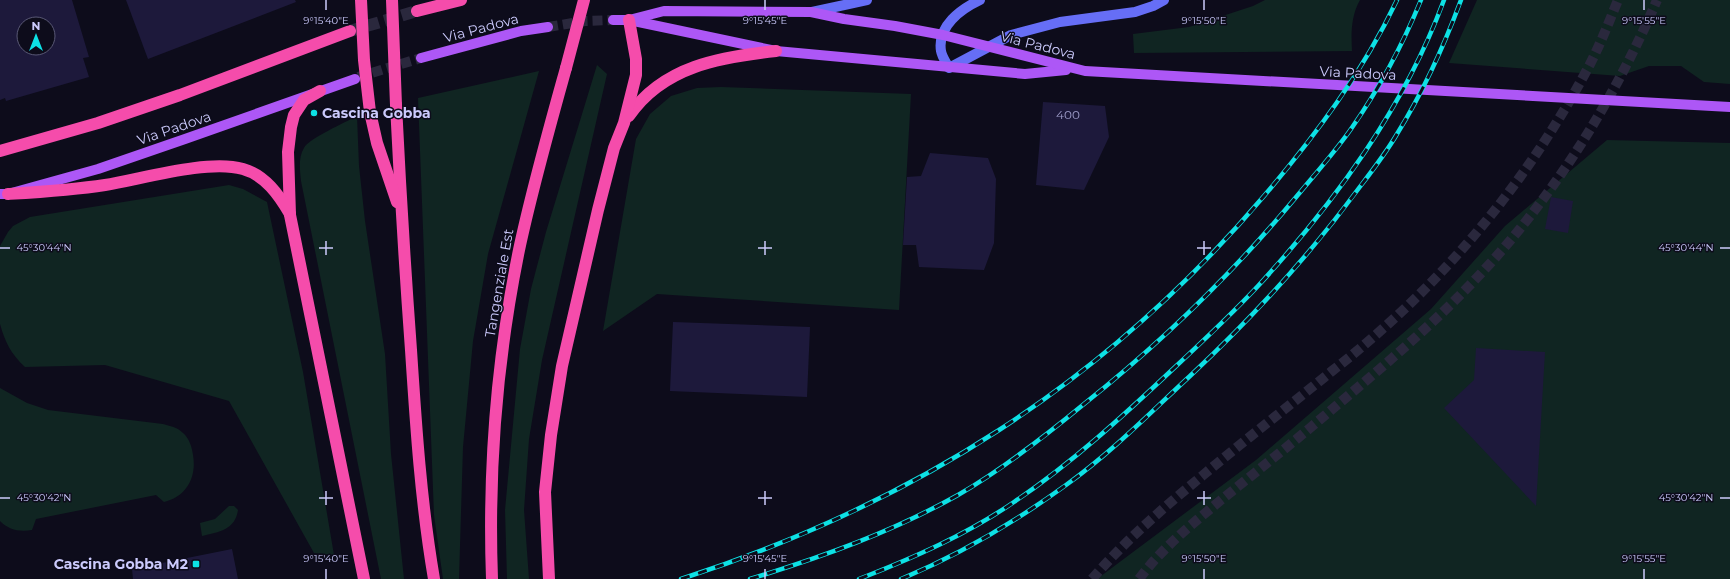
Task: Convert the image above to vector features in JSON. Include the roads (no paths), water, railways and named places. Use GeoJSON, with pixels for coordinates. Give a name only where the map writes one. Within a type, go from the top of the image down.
{"type":"FeatureCollection","features":[{"type":"Feature","properties":{"kind":"highway"},"geometry":{"type":"LineString","coordinates":[[361,0],[364,60],[370,112],[377,143],[401,213]]}},
{"type":"Feature","properties":{"kind":"highway"},"geometry":{"type":"LineString","coordinates":[[392,0],[401,213],[421,488],[434,579]]}},
{"type":"Feature","properties":{"kind":"highway"},"geometry":{"type":"LineString","coordinates":[[417,11],[461,0]]}},
{"type":"Feature","properties":{"kind":"highway","name":"Tangenziale Est"},"geometry":{"type":"LineString","coordinates":[[492,579],[492,457],[504,340],[519,251],[532,191],[584,0]]}},
{"type":"Feature","properties":{"kind":"highway"},"geometry":{"type":"LineString","coordinates":[[549,579],[545,492],[548,458],[567,341],[608,169],[614,148],[624,123],[636,74],[636,59],[629,20]]}},
{"type":"Feature","properties":{"kind":"highway"},"geometry":{"type":"LineString","coordinates":[[0,151],[98,123],[165,100],[350,31]]}},
{"type":"Feature","properties":{"kind":"highway"},"geometry":{"type":"LineString","coordinates":[[624,123],[644,97],[672,76],[703,64],[731,56],[776,51]]}},
{"type":"Feature","properties":{"kind":"highway"},"geometry":{"type":"LineString","coordinates":[[320,91],[304,100],[294,115],[291,127],[288,152],[290,215],[364,579]]}},
{"type":"Feature","properties":{"kind":"highway"},"geometry":{"type":"LineString","coordinates":[[4,194],[103,185],[196,168],[234,167],[252,172],[266,182],[278,196],[290,215]]}},
{"type":"Feature","properties":{"kind":"main road"},"geometry":{"type":"LineString","coordinates":[[812,12],[866,0]]}},
{"type":"Feature","properties":{"kind":"main road"},"geometry":{"type":"LineString","coordinates":[[980,0],[956,14],[943,35],[940,43],[941,49],[949,68],[1025,74],[1074,69]]}},
{"type":"Feature","properties":{"kind":"main road"},"geometry":{"type":"LineString","coordinates":[[987,47],[1011,35],[1086,18],[1135,12],[1153,6],[1164,0]]}},
{"type":"Feature","properties":{"kind":"main road","name":"Via Padova"},"geometry":{"type":"LineString","coordinates":[[629,20],[664,11],[812,12],[844,19],[895,26],[943,35],[1074,69],[1101,72],[1730,107]]}},
{"type":"Feature","properties":{"kind":"main road","name":"Via Padova"},"geometry":{"type":"LineString","coordinates":[[613,20],[629,20],[776,51],[886,60],[949,68],[987,47]]}},
{"type":"Feature","properties":{"kind":"main road","name":"Via Padova"},"geometry":{"type":"LineString","coordinates":[[421,58],[521,31],[548,27]]}},
{"type":"Feature","properties":{"kind":"main road","name":"Via Padova"},"geometry":{"type":"LineString","coordinates":[[4,194],[105,166],[355,79]]}},
{"type":"Feature","properties":{"kind":"tunnel"},"geometry":{"type":"LineString","coordinates":[[1092,579],[1131,538],[1187,488],[1371,339],[1444,269],[1477,232],[1508,193],[1537,152],[1564,110],[1589,66],[1601,42],[1618,0]]}},
{"type":"Feature","properties":{"kind":"tunnel"},"geometry":{"type":"LineString","coordinates":[[1139,579],[1157,557],[1188,528],[1310,428],[1411,341],[1450,305],[1498,254],[1526,221],[1576,152],[1620,77],[1657,0]]}},
{"type":"Feature","properties":{"kind":"tunnel"},"geometry":{"type":"LineString","coordinates":[[350,31],[417,11]]}},
{"type":"Feature","properties":{"kind":"tunnel"},"geometry":{"type":"LineString","coordinates":[[548,27],[585,21],[613,20]]}},
{"type":"Feature","properties":{"kind":"tunnel"},"geometry":{"type":"LineString","coordinates":[[358,77],[421,58]]}},
{"type":"Feature","properties":{"kind":"railway"},"geometry":{"type":"LineString","coordinates":[[681,579],[766,549],[848,514],[925,474],[1000,430],[1071,380],[1138,324],[1203,263],[1264,196],[1320,127],[1337,102],[1369,53],[1397,0]]}},
{"type":"Feature","properties":{"kind":"railway"},"geometry":{"type":"LineString","coordinates":[[750,579],[804,562],[856,543],[908,521],[958,495],[975,485],[1038,440],[1141,356],[1196,306],[1248,252],[1273,225],[1325,163],[1351,129],[1381,82],[1398,50],[1421,0]]}},
{"type":"Feature","properties":{"kind":"railway"},"geometry":{"type":"LineString","coordinates":[[859,579],[939,545],[977,525],[1014,502],[1077,455],[1206,339],[1258,286],[1286,254],[1314,221],[1365,152],[1388,116],[1409,78],[1428,40],[1444,0]]}},
{"type":"Feature","properties":{"kind":"railway"},"geometry":{"type":"LineString","coordinates":[[901,579],[923,570],[1007,525],[1083,473],[1130,432],[1236,332],[1300,262],[1340,213],[1384,155],[1407,118],[1424,85],[1440,52],[1461,0]]}},
{"type":"Feature","properties":{"kind":"place","name":"Cascina Gobba"},"geometry":{"type":"Point","coordinates":[314,113]}},
{"type":"Feature","properties":{"kind":"place","name":"Cascina Gobba M2"},"geometry":{"type":"Point","coordinates":[196,564]}}]}
